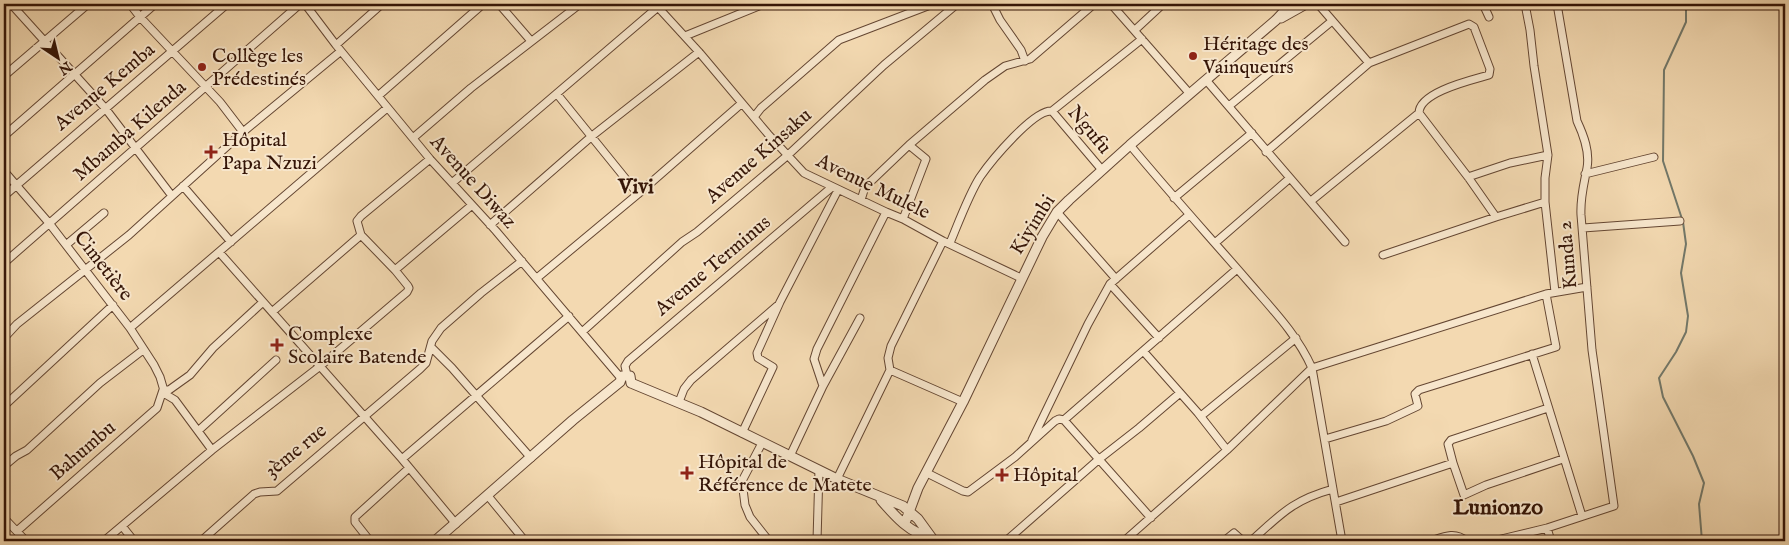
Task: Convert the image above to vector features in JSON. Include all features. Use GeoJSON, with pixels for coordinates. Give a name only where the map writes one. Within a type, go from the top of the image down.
{"type":"FeatureCollection","features":[{"type":"Feature","properties":{"kind":"street"},"geometry":{"type":"LineString","coordinates":[[11,4],[105,108],[172,196]]}},
{"type":"Feature","properties":{"kind":"street"},"geometry":{"type":"LineString","coordinates":[[4,76],[88,4]]}},
{"type":"Feature","properties":{"kind":"street"},"geometry":{"type":"LineString","coordinates":[[130,4],[140,17],[206,86],[243,132]]}},
{"type":"Feature","properties":{"kind":"street"},"geometry":{"type":"LineString","coordinates":[[4,136],[155,4]]}},
{"type":"Feature","properties":{"kind":"street","name":"Avenue Kemba"},"geometry":{"type":"LineString","coordinates":[[4,196],[228,4]]}},
{"type":"Feature","properties":{"kind":"street","name":"Mbamba Kilenda"},"geometry":{"type":"LineString","coordinates":[[4,263],[300,4]]}},
{"type":"Feature","properties":{"kind":"street","name":"Avenue Diwaz"},"geometry":{"type":"LineString","coordinates":[[305,4],[430,159],[537,278],[624,379]]}},
{"type":"Feature","properties":{"kind":"street"},"geometry":{"type":"LineString","coordinates":[[4,338],[17,324],[130,235],[339,48],[382,4]]}},
{"type":"Feature","properties":{"kind":"street"},"geometry":{"type":"LineString","coordinates":[[378,96],[483,4]]}},
{"type":"Feature","properties":{"kind":"street"},"geometry":{"type":"LineString","coordinates":[[499,4],[530,41]]}},
{"type":"Feature","properties":{"kind":"street"},"geometry":{"type":"LineString","coordinates":[[413,138],[471,88],[580,4]]}},
{"type":"Feature","properties":{"kind":"street"},"geometry":{"type":"LineString","coordinates":[[685,36],[764,4]]}},
{"type":"Feature","properties":{"kind":"street"},"geometry":{"type":"LineString","coordinates":[[754,117],[761,108],[839,40],[933,4]]}},
{"type":"Feature","properties":{"kind":"street","name":"Avenue Kinsaku"},"geometry":{"type":"LineString","coordinates":[[582,332],[682,242],[698,232],[788,155],[884,65],[957,4]]}},
{"type":"Feature","properties":{"kind":"street"},"geometry":{"type":"LineString","coordinates":[[992,4],[1000,20],[1021,50],[1025,61]]}},
{"type":"Feature","properties":{"kind":"street"},"geometry":{"type":"LineString","coordinates":[[860,200],[864,187],[984,80],[1005,66],[1030,59],[1094,4]]}},
{"type":"Feature","properties":{"kind":"street"},"geometry":{"type":"LineString","coordinates":[[1111,4],[1190,94]]}},
{"type":"Feature","properties":{"kind":"street"},"geometry":{"type":"LineString","coordinates":[[1135,30],[1163,4]]}},
{"type":"Feature","properties":{"kind":"street"},"geometry":{"type":"LineString","coordinates":[[1276,20],[1291,4]]}},
{"type":"Feature","properties":{"kind":"street"},"geometry":{"type":"LineString","coordinates":[[1276,20],[1306,4]]}},
{"type":"Feature","properties":{"kind":"street"},"geometry":{"type":"LineString","coordinates":[[1318,4],[1370,63]]}},
{"type":"Feature","properties":{"kind":"street"},"geometry":{"type":"LineString","coordinates":[[1484,4],[1489,18]]}},
{"type":"Feature","properties":{"kind":"street"},"geometry":{"type":"LineString","coordinates":[[1525,4],[1548,155],[1545,178],[1545,202],[1555,292]]}},
{"type":"Feature","properties":{"kind":"street","name":"Kunda 2"},"geometry":{"type":"LineString","coordinates":[[1557,4],[1577,121],[1585,139],[1587,168],[1580,200],[1592,350],[1614,506],[1582,516]]}},
{"type":"Feature","properties":{"kind":"street"},"geometry":{"type":"LineString","coordinates":[[452,183],[558,94],[656,5]]}},
{"type":"Feature","properties":{"kind":"street","name":"Avenue Mulele"},"geometry":{"type":"LineString","coordinates":[[656,5],[804,173],[903,219],[946,242],[1022,278]]}},
{"type":"Feature","properties":{"kind":"street","name":"Kiyimbi"},"geometry":{"type":"LineString","coordinates":[[895,516],[906,508],[927,473],[1042,237],[1057,212],[1130,144],[1276,20]]}},
{"type":"Feature","properties":{"kind":"street"},"geometry":{"type":"LineString","coordinates":[[1229,106],[1332,21]]}},
{"type":"Feature","properties":{"kind":"street"},"geometry":{"type":"LineString","coordinates":[[1266,152],[1370,63],[1469,24],[1474,27],[1490,69],[1489,75],[1434,94],[1425,99],[1419,109],[1419,113],[1311,201]]}},
{"type":"Feature","properties":{"kind":"street"},"geometry":{"type":"LineString","coordinates":[[837,479],[890,370],[888,358],[891,346],[979,178],[1023,127],[1043,111],[1052,111],[1142,38]]}},
{"type":"Feature","properties":{"kind":"street"},"geometry":{"type":"LineString","coordinates":[[490,225],[592,136],[699,52]]}},
{"type":"Feature","properties":{"kind":"street"},"geometry":{"type":"LineString","coordinates":[[1206,80],[1344,242]]}},
{"type":"Feature","properties":{"kind":"street"},"geometry":{"type":"LineString","coordinates":[[558,94],[638,194]]}},
{"type":"Feature","properties":{"kind":"street"},"geometry":{"type":"LineString","coordinates":[[537,278],[638,194],[742,103]]}},
{"type":"Feature","properties":{"kind":"street"},"geometry":{"type":"LineString","coordinates":[[130,328],[387,108]]}},
{"type":"Feature","properties":{"kind":"street","name":"Ngufu"},"geometry":{"type":"LineString","coordinates":[[1052,111],[1102,170]]}},
{"type":"Feature","properties":{"kind":"street"},"geometry":{"type":"LineString","coordinates":[[1419,113],[1468,176],[1496,216]]}},
{"type":"Feature","properties":{"kind":"street"},"geometry":{"type":"LineString","coordinates":[[1174,198],[1252,134]]}},
{"type":"Feature","properties":{"kind":"street"},"geometry":{"type":"LineString","coordinates":[[1130,144],[1174,198],[1296,338],[1305,351],[1312,368],[1342,541]]}},
{"type":"Feature","properties":{"kind":"street"},"geometry":{"type":"LineString","coordinates":[[903,219],[926,159],[909,145]]}},
{"type":"Feature","properties":{"kind":"street"},"geometry":{"type":"LineString","coordinates":[[1468,176],[1510,163],[1548,155]]}},
{"type":"Feature","properties":{"kind":"street"},"geometry":{"type":"LineString","coordinates":[[1585,174],[1654,157]]}},
{"type":"Feature","properties":{"kind":"street"},"geometry":{"type":"LineString","coordinates":[[104,541],[212,450],[319,367],[408,290],[408,286],[395,270],[361,235],[357,221],[430,159]]}},
{"type":"Feature","properties":{"kind":"street","name":"Cimetière"},"geometry":{"type":"LineString","coordinates":[[4,171],[66,245],[130,328],[160,377],[163,390]]}},
{"type":"Feature","properties":{"kind":"street"},"geometry":{"type":"LineString","coordinates":[[1214,243],[1290,178]]}},
{"type":"Feature","properties":{"kind":"street"},"geometry":{"type":"LineString","coordinates":[[183,186],[231,242]]}},
{"type":"Feature","properties":{"kind":"street"},"geometry":{"type":"LineString","coordinates":[[742,432],[773,368],[758,358],[757,353],[835,189]]}},
{"type":"Feature","properties":{"kind":"street","name":"Avenue Terminus"},"geometry":{"type":"LineString","coordinates":[[436,541],[573,420],[624,379],[625,366],[628,361],[835,189]]}},
{"type":"Feature","properties":{"kind":"street"},"geometry":{"type":"LineString","coordinates":[[1383,255],[1496,216],[1545,202]]}},
{"type":"Feature","properties":{"kind":"street"},"geometry":{"type":"LineString","coordinates":[[395,270],[472,205]]}},
{"type":"Feature","properties":{"kind":"street"},"geometry":{"type":"LineString","coordinates":[[823,386],[814,359],[817,349],[886,212]]}},
{"type":"Feature","properties":{"kind":"street"},"geometry":{"type":"LineString","coordinates":[[1057,212],[1159,338]]}},
{"type":"Feature","properties":{"kind":"street"},"geometry":{"type":"LineString","coordinates":[[66,245],[104,213]]}},
{"type":"Feature","properties":{"kind":"street"},"geometry":{"type":"LineString","coordinates":[[1031,442],[1088,324],[1113,281],[1190,215]]}},
{"type":"Feature","properties":{"kind":"street"},"geometry":{"type":"LineString","coordinates":[[1583,228],[1680,221]]}},
{"type":"Feature","properties":{"kind":"street"},"geometry":{"type":"LineString","coordinates":[[272,312],[361,235]]}},
{"type":"Feature","properties":{"kind":"street"},"geometry":{"type":"LineString","coordinates":[[219,252],[402,459],[456,524]]}},
{"type":"Feature","properties":{"kind":"street","name":"3ème rue"},"geometry":{"type":"LineString","coordinates":[[201,541],[254,494],[277,491],[420,369],[426,363],[432,341],[441,328],[522,261]]}},
{"type":"Feature","properties":{"kind":"street"},"geometry":{"type":"LineString","coordinates":[[1064,420],[1237,269]]}},
{"type":"Feature","properties":{"kind":"street"},"geometry":{"type":"LineString","coordinates":[[1124,541],[1227,450],[1312,368],[1546,294],[1587,287]]}},
{"type":"Feature","properties":{"kind":"street"},"geometry":{"type":"LineString","coordinates":[[1325,439],[1405,414],[1418,406],[1415,394],[1419,390],[1556,347],[1546,294]]}},
{"type":"Feature","properties":{"kind":"street"},"geometry":{"type":"LineString","coordinates":[[212,450],[175,400],[164,394],[163,390],[169,390],[190,375],[214,348],[263,302]]}},
{"type":"Feature","properties":{"kind":"street"},"geometry":{"type":"LineString","coordinates":[[679,402],[684,389],[691,380],[780,302]]}},
{"type":"Feature","properties":{"kind":"street"},"geometry":{"type":"LineString","coordinates":[[4,406],[113,305]]}},
{"type":"Feature","properties":{"kind":"street"},"geometry":{"type":"LineString","coordinates":[[402,459],[569,316]]}},
{"type":"Feature","properties":{"kind":"street"},"geometry":{"type":"LineString","coordinates":[[790,456],[823,386],[860,318]]}},
{"type":"Feature","properties":{"kind":"street"},"geometry":{"type":"LineString","coordinates":[[1201,416],[1296,338]]}},
{"type":"Feature","properties":{"kind":"street"},"geometry":{"type":"LineString","coordinates":[[431,347],[531,458]]}},
{"type":"Feature","properties":{"kind":"street","name":"Bahumbu"},"geometry":{"type":"LineString","coordinates":[[4,466],[27,450],[100,383],[143,350]]}},
{"type":"Feature","properties":{"kind":"street"},"geometry":{"type":"LineString","coordinates":[[1144,352],[1201,416],[1227,450]]}},
{"type":"Feature","properties":{"kind":"street"},"geometry":{"type":"LineString","coordinates":[[1493,541],[1547,528],[1582,516],[1532,354]]}},
{"type":"Feature","properties":{"kind":"street"},"geometry":{"type":"LineString","coordinates":[[198,431],[276,360]]}},
{"type":"Feature","properties":{"kind":"street"},"geometry":{"type":"LineString","coordinates":[[890,370],[963,402]]}},
{"type":"Feature","properties":{"kind":"street"},"geometry":{"type":"LineString","coordinates":[[624,379],[679,402],[837,479],[906,508],[923,524],[932,539]]}},
{"type":"Feature","properties":{"kind":"street","name":"Bahumbu"},"geometry":{"type":"LineString","coordinates":[[17,531],[157,408],[163,390]]}},
{"type":"Feature","properties":{"kind":"street"},"geometry":{"type":"LineString","coordinates":[[1006,541],[1098,460],[1180,393]]}},
{"type":"Feature","properties":{"kind":"street"},"geometry":{"type":"LineString","coordinates":[[1548,408],[1451,440],[1448,444],[1453,463],[1464,495],[1486,485],[1563,459]]}},
{"type":"Feature","properties":{"kind":"street"},"geometry":{"type":"LineString","coordinates":[[927,473],[968,492],[1015,457],[1055,421],[1059,419],[1064,420],[1151,518]]}},
{"type":"Feature","properties":{"kind":"street"},"geometry":{"type":"LineString","coordinates":[[762,443],[742,481],[750,517],[769,541]]}},
{"type":"Feature","properties":{"kind":"street"},"geometry":{"type":"LineString","coordinates":[[1336,502],[1453,463]]}},
{"type":"Feature","properties":{"kind":"street"},"geometry":{"type":"LineString","coordinates":[[370,541],[355,522],[355,517],[409,468]]}},
{"type":"Feature","properties":{"kind":"street"},"geometry":{"type":"LineString","coordinates":[[817,541],[819,470]]}},
{"type":"Feature","properties":{"kind":"street"},"geometry":{"type":"LineString","coordinates":[[1252,541],[1287,508],[1308,497],[1333,489]]}},
{"type":"Feature","properties":{"kind":"street"},"geometry":{"type":"LineString","coordinates":[[488,496],[525,541]]}},
{"type":"Feature","properties":{"kind":"street"},"geometry":{"type":"LineString","coordinates":[[879,498],[895,516],[919,534],[932,539]]}},
{"type":"Feature","properties":{"kind":"street","name":"Kiyimbi"},"geometry":{"type":"LineString","coordinates":[[906,508],[906,523]]}},
{"type":"Feature","properties":{"kind":"street"},"geometry":{"type":"LineString","coordinates":[[4,518],[26,541]]}},
{"type":"Feature","properties":{"kind":"street"},"geometry":{"type":"LineString","coordinates":[[122,526],[134,541]]}},
{"type":"Feature","properties":{"kind":"street"},"geometry":{"type":"LineString","coordinates":[[1547,528],[1551,541]]}},
{"type":"Feature","properties":{"kind":"street"},"geometry":{"type":"LineString","coordinates":[[1224,541],[1234,533],[1243,541]]}},
{"type":"Feature","properties":{"kind":"street"},"geometry":{"type":"LineString","coordinates":[[1430,541],[1454,535],[1462,537],[1466,541]]}},
{"type":"Feature","properties":{"kind":"waterway"},"geometry":{"type":"LineString","coordinates":[[1686,4],[1686,22],[1664,70],[1663,161],[1683,222],[1686,244],[1681,273],[1688,316],[1686,332],[1659,378],[1663,397],[1693,456],[1704,483],[1699,504],[1702,541]]}},
{"type":"Feature","properties":{"kind":"place","name":"Héritage des Vainqueurs"},"geometry":{"type":"Point","coordinates":[1193,56]}},
{"type":"Feature","properties":{"kind":"place","name":"Collège les Prédestinés"},"geometry":{"type":"Point","coordinates":[202,67]}},
{"type":"Feature","properties":{"kind":"place","name":"Hôpital Papa Nzuzi"},"geometry":{"type":"Point","coordinates":[211,152]}},
{"type":"Feature","properties":{"kind":"place","name":"Complexe Scolaire Batende"},"geometry":{"type":"Point","coordinates":[277,345]}},
{"type":"Feature","properties":{"kind":"place","name":"Hôpital de Référence de Matete"},"geometry":{"type":"Point","coordinates":[687,473]}},
{"type":"Feature","properties":{"kind":"place","name":"Hôpital"},"geometry":{"type":"Point","coordinates":[1002,475]}},
{"type":"Feature","properties":{"kind":"district","name":"Vivi"},"geometry":{"type":"Point","coordinates":[636,187]}},
{"type":"Feature","properties":{"kind":"district","name":"Lunionzo"},"geometry":{"type":"Point","coordinates":[1498,508]}}]}
